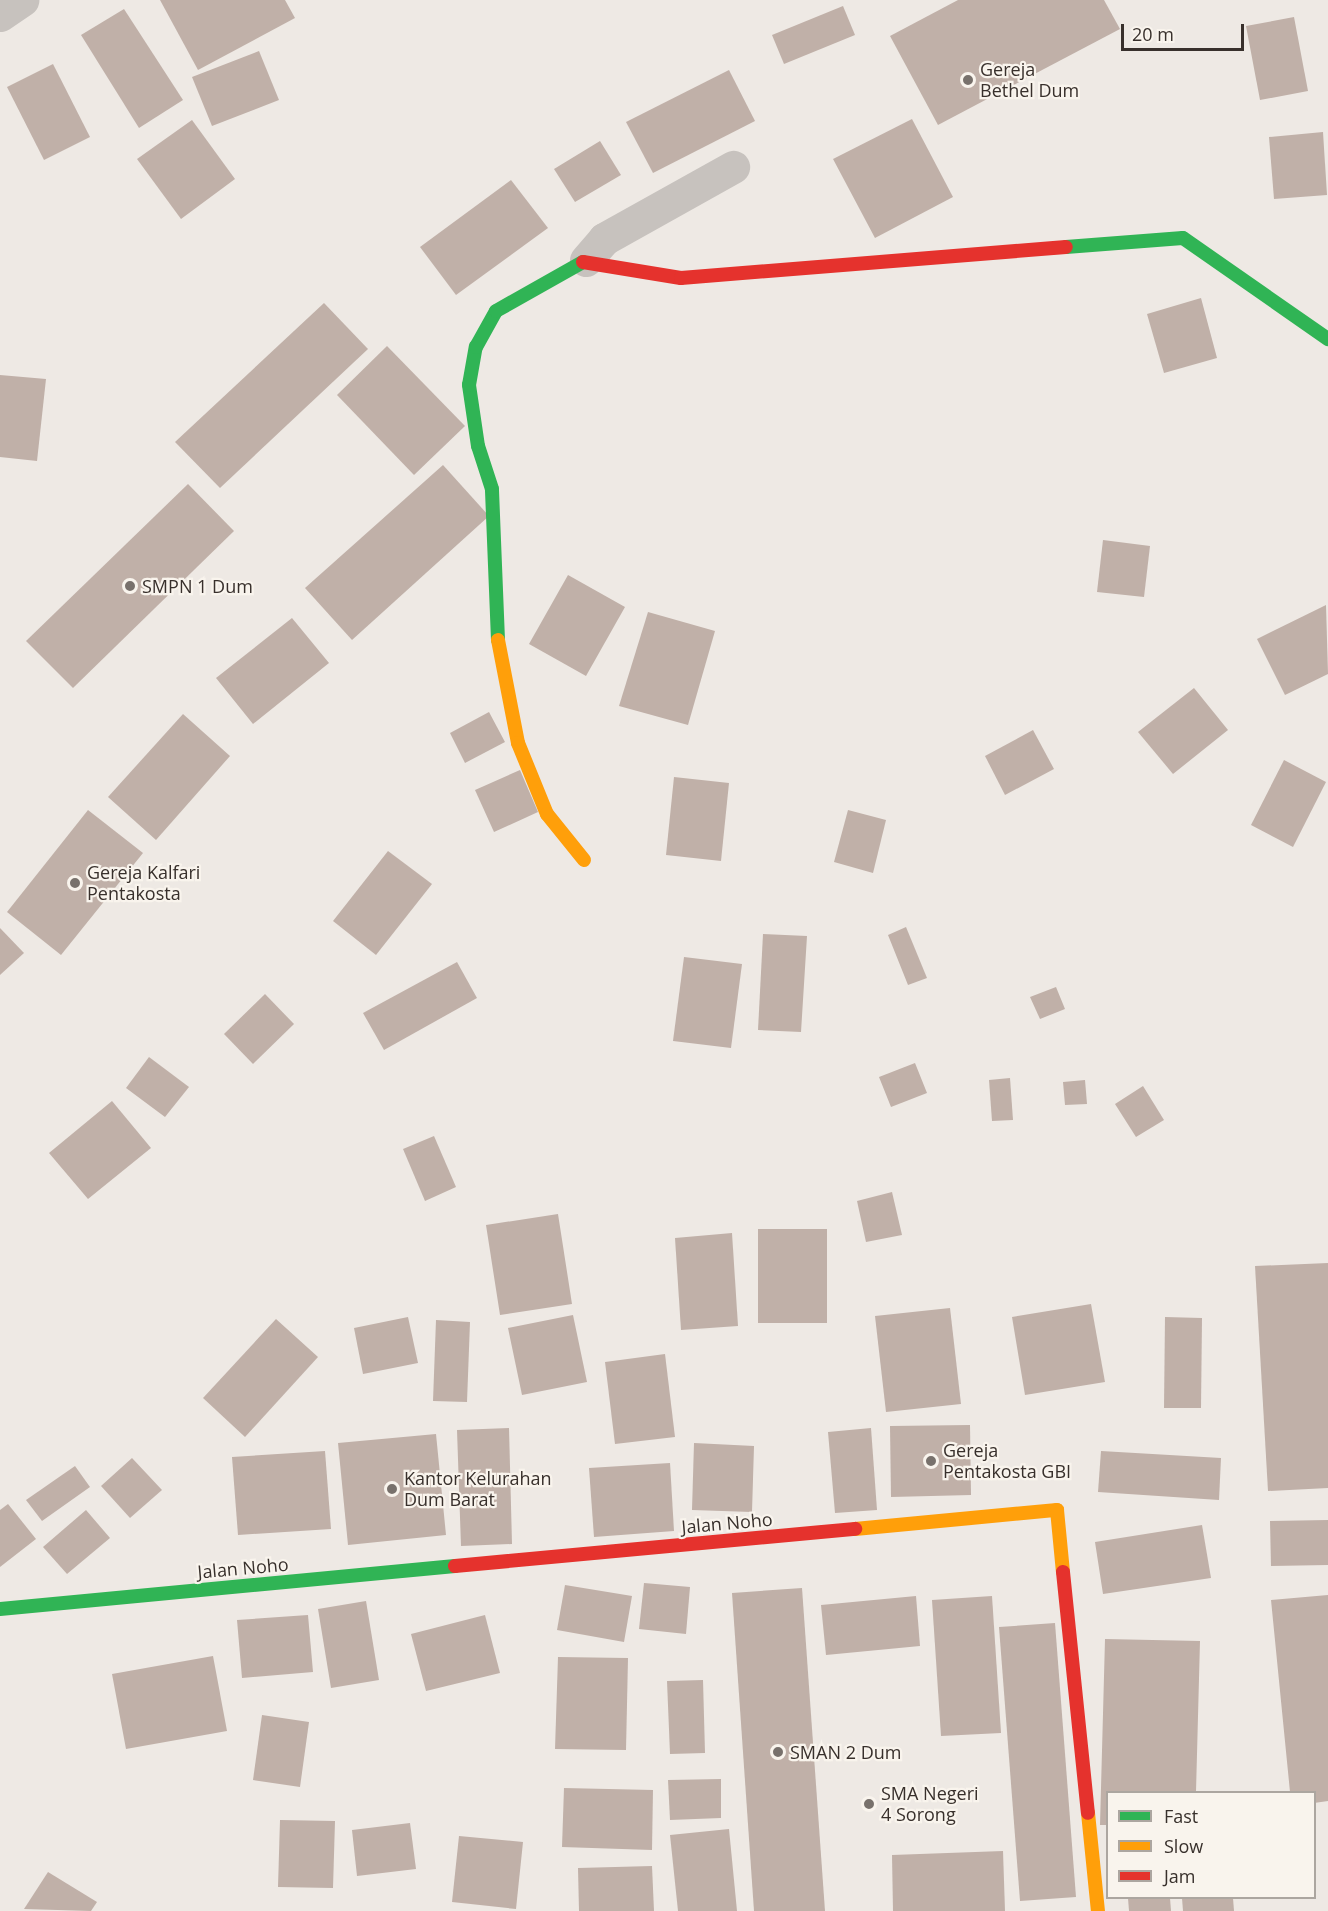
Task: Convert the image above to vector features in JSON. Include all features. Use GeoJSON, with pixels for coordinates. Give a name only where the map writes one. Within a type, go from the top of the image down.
{"type":"FeatureCollection","features":[{"type":"Feature","properties":{"kind":"street"},"geometry":{"type":"LineString","coordinates":[[0,15],[22,0]]}},
{"type":"Feature","properties":{"kind":"street"},"geometry":{"type":"LineString","coordinates":[[584,860],[547,814],[518,743],[498,646],[492,489],[478,446],[470,385],[476,347],[496,311],[586,260],[604,239],[733,167]]}},
{"type":"Feature","properties":{"kind":"street"},"geometry":{"type":"LineString","coordinates":[[586,260],[681,278],[1183,238],[1328,339]]}},
{"type":"Feature","properties":{"kind":"street","name":"Jalan Noho"},"geometry":{"type":"LineString","coordinates":[[0,1609],[1057,1510],[1098,1911]]}},
{"type":"Feature","properties":{"kind":"building"},"geometry":{"type":"Polygon","coordinates":[[[160,0],[285,0],[295,18],[198,70],[160,0]]]}},
{"type":"Feature","properties":{"kind":"building","name":"Gereja Bethel Dum"},"geometry":{"type":"Polygon","coordinates":[[[958,0],[1104,0],[1120,29],[938,125],[890,36],[958,0]]]}},
{"type":"Feature","properties":{"kind":"building"},"geometry":{"type":"Polygon","coordinates":[[[843,6],[855,35],[784,64],[772,35],[843,6]]]}},
{"type":"Feature","properties":{"kind":"building"},"geometry":{"type":"Polygon","coordinates":[[[124,9],[183,100],[139,128],[81,35],[124,9]]]}},
{"type":"Feature","properties":{"kind":"building"},"geometry":{"type":"Polygon","coordinates":[[[1294,17],[1308,91],[1260,100],[1246,26],[1294,17]]]}},
{"type":"Feature","properties":{"kind":"building"},"geometry":{"type":"Polygon","coordinates":[[[259,51],[279,100],[212,126],[192,77],[259,51]]]}},
{"type":"Feature","properties":{"kind":"building"},"geometry":{"type":"Polygon","coordinates":[[[53,64],[90,137],[44,160],[7,87],[53,64]]]}},
{"type":"Feature","properties":{"kind":"building"},"geometry":{"type":"Polygon","coordinates":[[[729,70],[755,121],[653,173],[626,122],[729,70]]]}},
{"type":"Feature","properties":{"kind":"building"},"geometry":{"type":"Polygon","coordinates":[[[912,119],[953,197],[875,238],[833,159],[912,119]]]}},
{"type":"Feature","properties":{"kind":"building"},"geometry":{"type":"Polygon","coordinates":[[[192,120],[235,179],[181,219],[137,159],[192,120]]]}},
{"type":"Feature","properties":{"kind":"building"},"geometry":{"type":"Polygon","coordinates":[[[1323,132],[1327,195],[1274,199],[1269,137],[1323,132]]]}},
{"type":"Feature","properties":{"kind":"building"},"geometry":{"type":"Polygon","coordinates":[[[600,141],[621,175],[575,202],[554,169],[600,141]]]}},
{"type":"Feature","properties":{"kind":"building"},"geometry":{"type":"Polygon","coordinates":[[[511,180],[548,228],[456,295],[420,247],[511,180]]]}},
{"type":"Feature","properties":{"kind":"building"},"geometry":{"type":"Polygon","coordinates":[[[1201,298],[1217,358],[1164,373],[1147,314],[1201,298]]]}},
{"type":"Feature","properties":{"kind":"building"},"geometry":{"type":"Polygon","coordinates":[[[324,303],[368,349],[220,488],[175,442],[324,303]]]}},
{"type":"Feature","properties":{"kind":"building"},"geometry":{"type":"Polygon","coordinates":[[[387,346],[465,426],[414,475],[337,395],[387,346]]]}},
{"type":"Feature","properties":{"kind":"building"},"geometry":{"type":"Polygon","coordinates":[[[0,375],[46,379],[37,461],[0,457],[0,375]]]}},
{"type":"Feature","properties":{"kind":"building","name":"SMPN 1 Dum"},"geometry":{"type":"Polygon","coordinates":[[[443,465],[489,516],[352,640],[305,588],[443,465]]]}},
{"type":"Feature","properties":{"kind":"building","name":"SMPN 1 Dum"},"geometry":{"type":"Polygon","coordinates":[[[188,484],[234,531],[73,688],[26,641],[188,484]]]}},
{"type":"Feature","properties":{"kind":"building"},"geometry":{"type":"Polygon","coordinates":[[[1103,540],[1150,546],[1144,597],[1097,592],[1103,540]]]}},
{"type":"Feature","properties":{"kind":"building"},"geometry":{"type":"Polygon","coordinates":[[[568,575],[625,607],[586,676],[529,644],[568,575]]]}},
{"type":"Feature","properties":{"kind":"building"},"geometry":{"type":"Polygon","coordinates":[[[1326,605],[1328,674],[1285,695],[1257,639],[1326,605]]]}},
{"type":"Feature","properties":{"kind":"building"},"geometry":{"type":"Polygon","coordinates":[[[648,612],[715,631],[688,725],[619,706],[648,612]]]}},
{"type":"Feature","properties":{"kind":"building"},"geometry":{"type":"Polygon","coordinates":[[[292,618],[329,663],[253,724],[216,678],[292,618]]]}},
{"type":"Feature","properties":{"kind":"building"},"geometry":{"type":"Polygon","coordinates":[[[1194,688],[1228,730],[1173,774],[1138,732],[1194,688]]]}},
{"type":"Feature","properties":{"kind":"building"},"geometry":{"type":"Polygon","coordinates":[[[489,712],[505,742],[465,763],[450,733],[489,712]]]}},
{"type":"Feature","properties":{"kind":"building"},"geometry":{"type":"Polygon","coordinates":[[[183,714],[230,756],[156,840],[108,797],[183,714]]]}},
{"type":"Feature","properties":{"kind":"building"},"geometry":{"type":"Polygon","coordinates":[[[1033,730],[1054,769],[1005,795],[985,756],[1033,730]]]}},
{"type":"Feature","properties":{"kind":"building"},"geometry":{"type":"Polygon","coordinates":[[[1284,760],[1326,782],[1293,847],[1251,825],[1284,760]]]}},
{"type":"Feature","properties":{"kind":"building"},"geometry":{"type":"Polygon","coordinates":[[[520,770],[538,812],[494,832],[475,790],[520,770]]]}},
{"type":"Feature","properties":{"kind":"building"},"geometry":{"type":"Polygon","coordinates":[[[674,777],[729,783],[721,861],[666,855],[674,777]]]}},
{"type":"Feature","properties":{"kind":"building","name":"Gereja Kalfari Pentakosta"},"geometry":{"type":"Polygon","coordinates":[[[88,810],[143,853],[61,955],[7,912],[88,810]]]}},
{"type":"Feature","properties":{"kind":"building"},"geometry":{"type":"Polygon","coordinates":[[[848,810],[886,820],[873,873],[834,862],[848,810]]]}},
{"type":"Feature","properties":{"kind":"building"},"geometry":{"type":"Polygon","coordinates":[[[388,851],[432,884],[376,955],[333,921],[388,851]]]}},
{"type":"Feature","properties":{"kind":"building"},"geometry":{"type":"Polygon","coordinates":[[[906,927],[927,978],[908,985],[888,935],[906,927]]]}},
{"type":"Feature","properties":{"kind":"building"},"geometry":{"type":"Polygon","coordinates":[[[0,928],[24,953],[0,975],[0,928]]]}},
{"type":"Feature","properties":{"kind":"building"},"geometry":{"type":"Polygon","coordinates":[[[763,934],[807,936],[801,1032],[758,1030],[763,934]]]}},
{"type":"Feature","properties":{"kind":"building"},"geometry":{"type":"Polygon","coordinates":[[[684,957],[742,964],[731,1048],[673,1041],[684,957]]]}},
{"type":"Feature","properties":{"kind":"building"},"geometry":{"type":"Polygon","coordinates":[[[457,962],[477,998],[384,1050],[363,1013],[457,962]]]}},
{"type":"Feature","properties":{"kind":"building"},"geometry":{"type":"Polygon","coordinates":[[[1056,987],[1065,1009],[1040,1019],[1030,997],[1056,987]]]}},
{"type":"Feature","properties":{"kind":"building"},"geometry":{"type":"Polygon","coordinates":[[[265,994],[294,1024],[253,1064],[224,1034],[265,994]]]}},
{"type":"Feature","properties":{"kind":"building"},"geometry":{"type":"Polygon","coordinates":[[[149,1057],[189,1087],[165,1117],[126,1088],[149,1057]]]}},
{"type":"Feature","properties":{"kind":"building"},"geometry":{"type":"Polygon","coordinates":[[[915,1063],[927,1093],[891,1107],[879,1077],[915,1063]]]}},
{"type":"Feature","properties":{"kind":"building"},"geometry":{"type":"Polygon","coordinates":[[[1010,1078],[1013,1120],[992,1121],[989,1080],[1010,1078]]]}},
{"type":"Feature","properties":{"kind":"building"},"geometry":{"type":"Polygon","coordinates":[[[1085,1080],[1087,1104],[1065,1105],[1063,1082],[1085,1080]]]}},
{"type":"Feature","properties":{"kind":"building"},"geometry":{"type":"Polygon","coordinates":[[[1143,1086],[1164,1120],[1136,1137],[1115,1104],[1143,1086]]]}},
{"type":"Feature","properties":{"kind":"building"},"geometry":{"type":"Polygon","coordinates":[[[112,1101],[151,1148],[88,1199],[49,1153],[112,1101]]]}},
{"type":"Feature","properties":{"kind":"building"},"geometry":{"type":"Polygon","coordinates":[[[434,1136],[456,1187],[425,1201],[403,1149],[434,1136]]]}},
{"type":"Feature","properties":{"kind":"building"},"geometry":{"type":"Polygon","coordinates":[[[892,1192],[902,1235],[866,1242],[857,1201],[892,1192]]]}},
{"type":"Feature","properties":{"kind":"building"},"geometry":{"type":"Polygon","coordinates":[[[558,1214],[572,1304],[500,1315],[486,1225],[558,1214]]]}},
{"type":"Feature","properties":{"kind":"building"},"geometry":{"type":"Polygon","coordinates":[[[758,1229],[827,1229],[827,1323],[758,1323],[758,1229]]]}},
{"type":"Feature","properties":{"kind":"building"},"geometry":{"type":"Polygon","coordinates":[[[732,1233],[738,1326],[681,1330],[675,1238],[732,1233]]]}},
{"type":"Feature","properties":{"kind":"building"},"geometry":{"type":"Polygon","coordinates":[[[1328,1263],[1328,1488],[1268,1491],[1255,1266],[1328,1263]]]}},
{"type":"Feature","properties":{"kind":"building"},"geometry":{"type":"Polygon","coordinates":[[[1091,1304],[1105,1382],[1025,1395],[1012,1317],[1091,1304]]]}},
{"type":"Feature","properties":{"kind":"building"},"geometry":{"type":"Polygon","coordinates":[[[950,1308],[961,1404],[886,1412],[875,1316],[950,1308]]]}},
{"type":"Feature","properties":{"kind":"building"},"geometry":{"type":"Polygon","coordinates":[[[573,1315],[587,1382],[522,1395],[508,1328],[573,1315]]]}},
{"type":"Feature","properties":{"kind":"building"},"geometry":{"type":"Polygon","coordinates":[[[408,1317],[418,1363],[363,1374],[354,1328],[408,1317]]]}},
{"type":"Feature","properties":{"kind":"building"},"geometry":{"type":"Polygon","coordinates":[[[1165,1317],[1202,1318],[1201,1408],[1164,1408],[1165,1317]]]}},
{"type":"Feature","properties":{"kind":"building"},"geometry":{"type":"Polygon","coordinates":[[[276,1319],[318,1357],[245,1437],[203,1398],[276,1319]]]}},
{"type":"Feature","properties":{"kind":"building"},"geometry":{"type":"Polygon","coordinates":[[[436,1320],[470,1322],[467,1402],[433,1401],[436,1320]]]}},
{"type":"Feature","properties":{"kind":"building"},"geometry":{"type":"Polygon","coordinates":[[[665,1354],[675,1437],[615,1444],[605,1362],[665,1354]]]}},
{"type":"Feature","properties":{"kind":"building","name":"Gereja Pentakosta GBI"},"geometry":{"type":"Polygon","coordinates":[[[970,1425],[971,1495],[891,1497],[890,1426],[970,1425]]]}},
{"type":"Feature","properties":{"kind":"building"},"geometry":{"type":"Polygon","coordinates":[[[509,1428],[512,1544],[461,1546],[457,1430],[509,1428]]]}},
{"type":"Feature","properties":{"kind":"building"},"geometry":{"type":"Polygon","coordinates":[[[871,1428],[877,1510],[835,1513],[828,1432],[871,1428]]]}},
{"type":"Feature","properties":{"kind":"building","name":"Kantor Kelurahan Dum Barat"},"geometry":{"type":"Polygon","coordinates":[[[436,1434],[446,1535],[348,1545],[338,1443],[436,1434]]]}},
{"type":"Feature","properties":{"kind":"building"},"geometry":{"type":"Polygon","coordinates":[[[694,1443],[754,1446],[752,1512],[692,1510],[694,1443]]]}},
{"type":"Feature","properties":{"kind":"building"},"geometry":{"type":"Polygon","coordinates":[[[325,1451],[331,1529],[238,1535],[232,1457],[325,1451]]]}},
{"type":"Feature","properties":{"kind":"building"},"geometry":{"type":"Polygon","coordinates":[[[1101,1451],[1221,1458],[1219,1500],[1098,1492],[1101,1451]]]}},
{"type":"Feature","properties":{"kind":"building"},"geometry":{"type":"Polygon","coordinates":[[[132,1458],[162,1490],[130,1518],[101,1486],[132,1458]]]}},
{"type":"Feature","properties":{"kind":"building"},"geometry":{"type":"Polygon","coordinates":[[[670,1463],[674,1531],[594,1537],[589,1468],[670,1463]]]}},
{"type":"Feature","properties":{"kind":"building"},"geometry":{"type":"Polygon","coordinates":[[[75,1466],[90,1487],[42,1521],[26,1500],[75,1466]]]}},
{"type":"Feature","properties":{"kind":"building"},"geometry":{"type":"Polygon","coordinates":[[[8,1504],[36,1539],[0,1567],[0,1510],[8,1504]]]}},
{"type":"Feature","properties":{"kind":"building"},"geometry":{"type":"Polygon","coordinates":[[[86,1510],[110,1538],[67,1574],[43,1547],[86,1510]]]}},
{"type":"Feature","properties":{"kind":"building"},"geometry":{"type":"Polygon","coordinates":[[[1328,1520],[1328,1565],[1271,1566],[1270,1521],[1328,1520]]]}},
{"type":"Feature","properties":{"kind":"building"},"geometry":{"type":"Polygon","coordinates":[[[1202,1525],[1211,1578],[1103,1594],[1095,1542],[1202,1525]]]}},
{"type":"Feature","properties":{"kind":"building"},"geometry":{"type":"Polygon","coordinates":[[[644,1583],[690,1587],[686,1634],[639,1629],[644,1583]]]}},
{"type":"Feature","properties":{"kind":"building"},"geometry":{"type":"Polygon","coordinates":[[[565,1585],[632,1596],[624,1642],[557,1630],[565,1585]]]}},
{"type":"Feature","properties":{"kind":"building","name":"SMAN 2 Dum"},"geometry":{"type":"Polygon","coordinates":[[[802,1588],[825,1911],[754,1911],[732,1593],[802,1588]]]}},
{"type":"Feature","properties":{"kind":"building"},"geometry":{"type":"Polygon","coordinates":[[[1328,1595],[1328,1801],[1316,1803],[1316,1791],[1290,1791],[1271,1600],[1328,1595]]]}},
{"type":"Feature","properties":{"kind":"building"},"geometry":{"type":"Polygon","coordinates":[[[916,1596],[920,1646],[826,1655],[821,1605],[916,1596]]]}},
{"type":"Feature","properties":{"kind":"building","name":"SMAN 2 Dum"},"geometry":{"type":"Polygon","coordinates":[[[992,1596],[1001,1733],[941,1736],[932,1600],[992,1596]]]}},
{"type":"Feature","properties":{"kind":"building"},"geometry":{"type":"Polygon","coordinates":[[[366,1601],[379,1680],[331,1688],[318,1609],[366,1601]]]}},
{"type":"Feature","properties":{"kind":"building"},"geometry":{"type":"Polygon","coordinates":[[[308,1615],[313,1672],[242,1678],[237,1620],[308,1615]]]}},
{"type":"Feature","properties":{"kind":"building"},"geometry":{"type":"Polygon","coordinates":[[[485,1615],[500,1673],[426,1691],[411,1634],[485,1615]]]}},
{"type":"Feature","properties":{"kind":"building"},"geometry":{"type":"Polygon","coordinates":[[[1055,1623],[1076,1897],[1020,1901],[999,1627],[1055,1623]]]}},
{"type":"Feature","properties":{"kind":"building"},"geometry":{"type":"Polygon","coordinates":[[[1105,1639],[1200,1641],[1196,1791],[1106,1791],[1106,1825],[1100,1825],[1105,1639]]]}},
{"type":"Feature","properties":{"kind":"building"},"geometry":{"type":"Polygon","coordinates":[[[213,1656],[227,1731],[126,1749],[112,1674],[213,1656]]]}},
{"type":"Feature","properties":{"kind":"building"},"geometry":{"type":"Polygon","coordinates":[[[558,1657],[628,1658],[626,1750],[555,1749],[558,1657]]]}},
{"type":"Feature","properties":{"kind":"building"},"geometry":{"type":"Polygon","coordinates":[[[703,1680],[705,1753],[670,1754],[667,1681],[703,1680]]]}},
{"type":"Feature","properties":{"kind":"building"},"geometry":{"type":"Polygon","coordinates":[[[262,1715],[309,1722],[300,1787],[253,1780],[262,1715]]]}},
{"type":"Feature","properties":{"kind":"building"},"geometry":{"type":"Polygon","coordinates":[[[721,1779],[721,1818],[670,1820],[668,1780],[721,1779]]]}},
{"type":"Feature","properties":{"kind":"building"},"geometry":{"type":"Polygon","coordinates":[[[564,1788],[653,1790],[652,1850],[562,1847],[564,1788]]]}},
{"type":"Feature","properties":{"kind":"building"},"geometry":{"type":"Polygon","coordinates":[[[280,1820],[335,1821],[333,1888],[278,1887],[280,1820]]]}},
{"type":"Feature","properties":{"kind":"building"},"geometry":{"type":"Polygon","coordinates":[[[410,1823],[416,1869],[357,1876],[352,1830],[410,1823]]]}},
{"type":"Feature","properties":{"kind":"building"},"geometry":{"type":"Polygon","coordinates":[[[729,1829],[737,1911],[678,1911],[670,1835],[729,1829]]]}},
{"type":"Feature","properties":{"kind":"building"},"geometry":{"type":"Polygon","coordinates":[[[459,1836],[523,1842],[516,1909],[452,1902],[459,1836]]]}},
{"type":"Feature","properties":{"kind":"building"},"geometry":{"type":"Polygon","coordinates":[[[1003,1851],[1005,1911],[893,1911],[892,1855],[1003,1851]]]}},
{"type":"Feature","properties":{"kind":"building"},"geometry":{"type":"Polygon","coordinates":[[[652,1866],[654,1911],[579,1911],[578,1868],[652,1866]]]}},
{"type":"Feature","properties":{"kind":"building"},"geometry":{"type":"Polygon","coordinates":[[[48,1872],[97,1902],[91,1911],[24,1909],[48,1872]]]}},
{"type":"Feature","properties":{"kind":"building"},"geometry":{"type":"Polygon","coordinates":[[[1128,1899],[1170,1899],[1171,1911],[1129,1911],[1128,1899]]]}},
{"type":"Feature","properties":{"kind":"building"},"geometry":{"type":"Polygon","coordinates":[[[1182,1899],[1233,1899],[1234,1911],[1183,1911],[1182,1899]]]}},
{"type":"Feature","properties":{"kind":"traffic: fast"},"geometry":{"type":"LineString","coordinates":[[1066,247],[1183,238],[1328,339]]}},
{"type":"Feature","properties":{"kind":"traffic: fast"},"geometry":{"type":"LineString","coordinates":[[498,640],[492,489],[478,446],[469,385],[476,347],[496,311],[583,262]]}},
{"type":"Feature","properties":{"kind":"traffic: fast"},"geometry":{"type":"LineString","coordinates":[[0,1609],[455,1566]]}},
{"type":"Feature","properties":{"kind":"traffic: slow"},"geometry":{"type":"LineString","coordinates":[[498,640],[518,743],[547,814],[584,860]]}},
{"type":"Feature","properties":{"kind":"traffic: slow"},"geometry":{"type":"LineString","coordinates":[[855,1529],[1057,1510],[1063,1572]]}},
{"type":"Feature","properties":{"kind":"traffic: slow"},"geometry":{"type":"LineString","coordinates":[[1088,1813],[1098,1911]]}},
{"type":"Feature","properties":{"kind":"traffic: jam"},"geometry":{"type":"LineString","coordinates":[[583,262],[681,278],[1066,247]]}},
{"type":"Feature","properties":{"kind":"traffic: jam"},"geometry":{"type":"LineString","coordinates":[[455,1566],[855,1529]]}},
{"type":"Feature","properties":{"kind":"traffic: jam"},"geometry":{"type":"LineString","coordinates":[[1063,1572],[1088,1813]]}},
{"type":"Feature","properties":{"kind":"place","name":"Gereja Bethel Dum"},"geometry":{"type":"Point","coordinates":[968,80]}},
{"type":"Feature","properties":{"kind":"place","name":"SMPN 1 Dum"},"geometry":{"type":"Point","coordinates":[130,586]}},
{"type":"Feature","properties":{"kind":"place","name":"Gereja Kalfari Pentakosta"},"geometry":{"type":"Point","coordinates":[75,883]}},
{"type":"Feature","properties":{"kind":"place","name":"Gereja Pentakosta GBI"},"geometry":{"type":"Point","coordinates":[931,1461]}},
{"type":"Feature","properties":{"kind":"place","name":"Kantor Kelurahan Dum Barat"},"geometry":{"type":"Point","coordinates":[392,1489]}},
{"type":"Feature","properties":{"kind":"place","name":"SMAN 2 Dum"},"geometry":{"type":"Point","coordinates":[778,1752]}},
{"type":"Feature","properties":{"kind":"place","name":"SMA Negeri 4 Sorong"},"geometry":{"type":"Point","coordinates":[869,1804]}}]}
